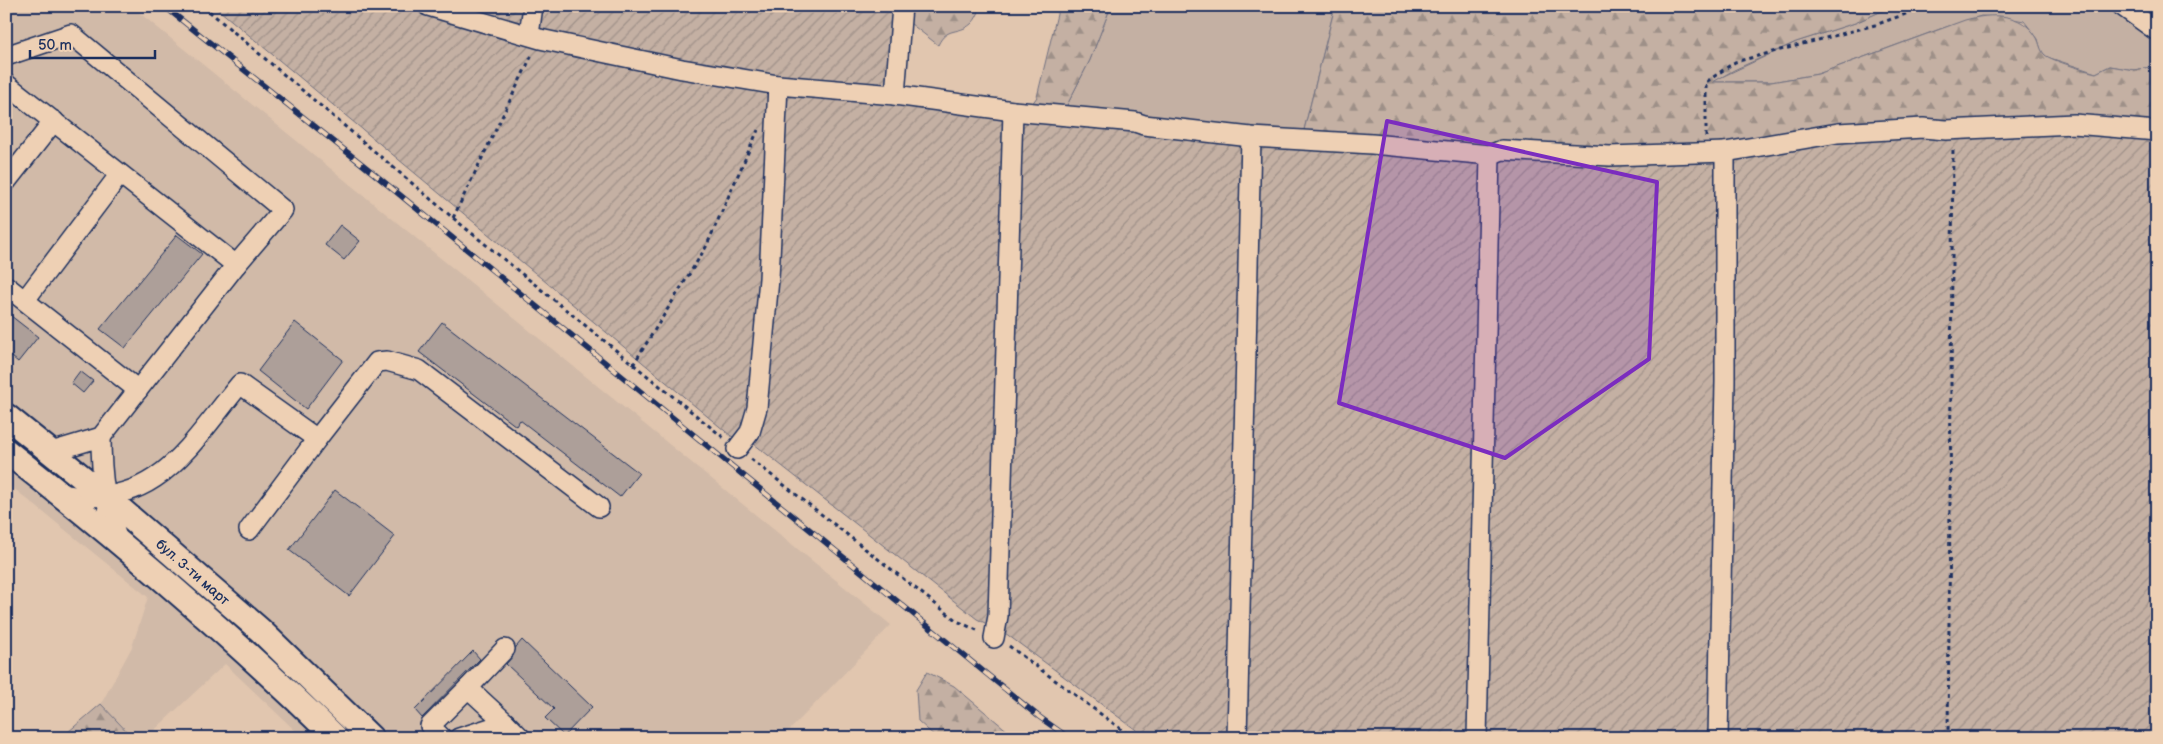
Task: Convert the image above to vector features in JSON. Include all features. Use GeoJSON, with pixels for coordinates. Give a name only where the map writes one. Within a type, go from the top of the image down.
{"type":"FeatureCollection","features":[{"type":"Feature","properties":{"kind":"main road","name":"бул. 3-ти март"},"geometry":{"type":"LineString","coordinates":[[6,416],[104,495],[260,630],[371,738]]}},
{"type":"Feature","properties":{"kind":"main road","name":"бул. 3-ти март"},"geometry":{"type":"LineString","coordinates":[[6,451],[61,494],[242,648],[336,738]]}},
{"type":"Feature","properties":{"kind":"street"},"geometry":{"type":"LineString","coordinates":[[428,6],[534,37],[682,69],[778,85],[895,95],[1013,112],[1135,122],[1144,125],[1251,138],[1372,144],[1490,155],[1502,150],[1610,156],[1725,152],[1838,133],[1922,128],[2074,124],[2157,131]]}},
{"type":"Feature","properties":{"kind":"street"},"geometry":{"type":"LineString","coordinates":[[533,6],[534,37]]}},
{"type":"Feature","properties":{"kind":"street"},"geometry":{"type":"LineString","coordinates":[[895,95],[902,6]]}},
{"type":"Feature","properties":{"kind":"street"},"geometry":{"type":"LineString","coordinates":[[2122,6],[2157,32]]}},
{"type":"Feature","properties":{"kind":"street"},"geometry":{"type":"LineString","coordinates":[[6,56],[71,34],[283,210],[236,265],[101,437],[51,452]]}},
{"type":"Feature","properties":{"kind":"street"},"geometry":{"type":"LineString","coordinates":[[6,84],[236,265]]}},
{"type":"Feature","properties":{"kind":"street"},"geometry":{"type":"LineString","coordinates":[[737,449],[750,432],[757,408],[769,279],[778,85]]}},
{"type":"Feature","properties":{"kind":"street"},"geometry":{"type":"LineString","coordinates":[[994,638],[998,616],[1013,112]]}},
{"type":"Feature","properties":{"kind":"street"},"geometry":{"type":"LineString","coordinates":[[6,182],[54,121]]}},
{"type":"Feature","properties":{"kind":"street"},"geometry":{"type":"LineString","coordinates":[[1237,738],[1251,138]]}},
{"type":"Feature","properties":{"kind":"street"},"geometry":{"type":"LineString","coordinates":[[1718,738],[1726,363],[1725,152]]}},
{"type":"Feature","properties":{"kind":"street"},"geometry":{"type":"LineString","coordinates":[[1477,738],[1490,155]]}},
{"type":"Feature","properties":{"kind":"street"},"geometry":{"type":"LineString","coordinates":[[24,300],[120,174]]}},
{"type":"Feature","properties":{"kind":"street"},"geometry":{"type":"LineString","coordinates":[[6,286],[138,390]]}},
{"type":"Feature","properties":{"kind":"street"},"geometry":{"type":"LineString","coordinates":[[249,530],[376,362],[387,361],[419,370],[599,507]]}},
{"type":"Feature","properties":{"kind":"street"},"geometry":{"type":"LineString","coordinates":[[61,494],[75,497],[104,495],[134,490],[149,484],[165,473],[240,384],[317,439]]}},
{"type":"Feature","properties":{"kind":"street"},"geometry":{"type":"LineString","coordinates":[[101,437],[104,495],[119,543]]}},
{"type":"Feature","properties":{"kind":"street"},"geometry":{"type":"LineString","coordinates":[[442,738],[430,726],[505,649]]}},
{"type":"Feature","properties":{"kind":"street"},"geometry":{"type":"LineString","coordinates":[[468,688],[521,738]]}},
{"type":"Feature","properties":{"kind":"street"},"geometry":{"type":"LineString","coordinates":[[459,738],[506,723]]}},
{"type":"Feature","properties":{"kind":"path"},"geometry":{"type":"LineString","coordinates":[[203,6],[453,218],[737,449],[956,621],[1010,646],[1133,738]]}},
{"type":"Feature","properties":{"kind":"path"},"geometry":{"type":"LineString","coordinates":[[1706,153],[1706,82],[1721,70],[1735,62],[1875,25],[1928,6]]}},
{"type":"Feature","properties":{"kind":"path"},"geometry":{"type":"LineString","coordinates":[[453,218],[534,37]]}},
{"type":"Feature","properties":{"kind":"path"},"geometry":{"type":"LineString","coordinates":[[1948,738],[1954,128]]}},
{"type":"Feature","properties":{"kind":"path"},"geometry":{"type":"LineString","coordinates":[[633,365],[706,247],[758,129]]}},
{"type":"Feature","properties":{"kind":"highlighted area"},"geometry":{"type":"Polygon","coordinates":[[[1387,121],[1657,182],[1649,359],[1505,458],[1339,403],[1387,121]]]}},
{"type":"Feature","properties":{"kind":"shaded area"},"geometry":{"type":"Polygon","coordinates":[[[6,6],[131,6],[891,625],[782,738],[303,738],[225,664],[146,738],[133,738],[101,704],[132,647],[148,597],[6,482],[6,6]]]}},
{"type":"Feature","properties":{"kind":"green space"},"geometry":{"type":"Polygon","coordinates":[[[214,6],[907,6],[901,92],[1485,159],[1839,139],[2077,130],[2157,135],[2157,738],[1147,738],[1005,633],[977,619],[754,444],[731,436],[214,6]]]}},
{"type":"Feature","properties":{"kind":"green space"},"geometry":{"type":"Polygon","coordinates":[[[907,6],[981,6],[971,24],[945,35],[938,45],[906,20],[907,6]]]}},
{"type":"Feature","properties":{"kind":"green space"},"geometry":{"type":"Polygon","coordinates":[[[1059,6],[1111,6],[1090,60],[1064,111],[1029,108],[1037,97],[1059,6]]]}},
{"type":"Feature","properties":{"kind":"green space"},"geometry":{"type":"Polygon","coordinates":[[[1111,6],[1335,6],[1303,134],[1064,111],[1090,60],[1111,6]]]}},
{"type":"Feature","properties":{"kind":"green space"},"geometry":{"type":"Polygon","coordinates":[[[1335,6],[1893,6],[1855,23],[1796,42],[1734,70],[1713,82],[1771,82],[1818,74],[1965,20],[1985,16],[2005,17],[2023,23],[2031,29],[2045,55],[2077,68],[2096,73],[2110,66],[2134,70],[2157,66],[2157,125],[1729,147],[1493,149],[1303,134],[1335,6]]]}},
{"type":"Feature","properties":{"kind":"green space"},"geometry":{"type":"Polygon","coordinates":[[[1893,6],[2114,6],[2157,38],[2157,66],[2134,70],[2110,66],[2096,73],[2047,57],[2041,51],[2038,39],[2024,21],[1981,16],[1818,74],[1771,82],[1711,82],[1796,42],[1855,23],[1893,6]]]}},
{"type":"Feature","properties":{"kind":"green space"},"geometry":{"type":"Polygon","coordinates":[[[927,672],[954,686],[1016,738],[937,738],[918,721],[916,690],[927,672]]]}},
{"type":"Feature","properties":{"kind":"green space"},"geometry":{"type":"Polygon","coordinates":[[[101,704],[133,738],[61,738],[101,704]]]}},
{"type":"Feature","properties":{"kind":"building"},"geometry":{"type":"Polygon","coordinates":[[[340,225],[360,241],[344,260],[325,245],[340,225]]]}},
{"type":"Feature","properties":{"kind":"building"},"geometry":{"type":"Polygon","coordinates":[[[177,235],[202,254],[125,348],[100,329],[177,235]]]}},
{"type":"Feature","properties":{"kind":"building"},"geometry":{"type":"Polygon","coordinates":[[[6,312],[38,337],[18,362],[6,352],[6,312]]]}},
{"type":"Feature","properties":{"kind":"building"},"geometry":{"type":"Polygon","coordinates":[[[295,322],[343,360],[306,409],[258,371],[295,322]]]}},
{"type":"Feature","properties":{"kind":"building"},"geometry":{"type":"Polygon","coordinates":[[[442,322],[639,473],[620,497],[520,420],[516,426],[419,352],[442,322]]]}},
{"type":"Feature","properties":{"kind":"building"},"geometry":{"type":"Polygon","coordinates":[[[80,371],[93,381],[83,393],[71,383],[80,371]]]}},
{"type":"Feature","properties":{"kind":"building"},"geometry":{"type":"Polygon","coordinates":[[[335,490],[395,536],[349,596],[289,550],[335,490]]]}},
{"type":"Feature","properties":{"kind":"building"},"geometry":{"type":"Polygon","coordinates":[[[522,640],[592,707],[564,736],[545,718],[554,709],[506,664],[522,640]]]}},
{"type":"Feature","properties":{"kind":"building"},"geometry":{"type":"Polygon","coordinates":[[[473,651],[480,659],[422,718],[415,710],[473,651]]]}},
{"type":"Feature","properties":{"kind":"railway"},"geometry":{"type":"LineString","coordinates":[[164,6],[367,168],[1038,716],[1069,738]]}}]}
